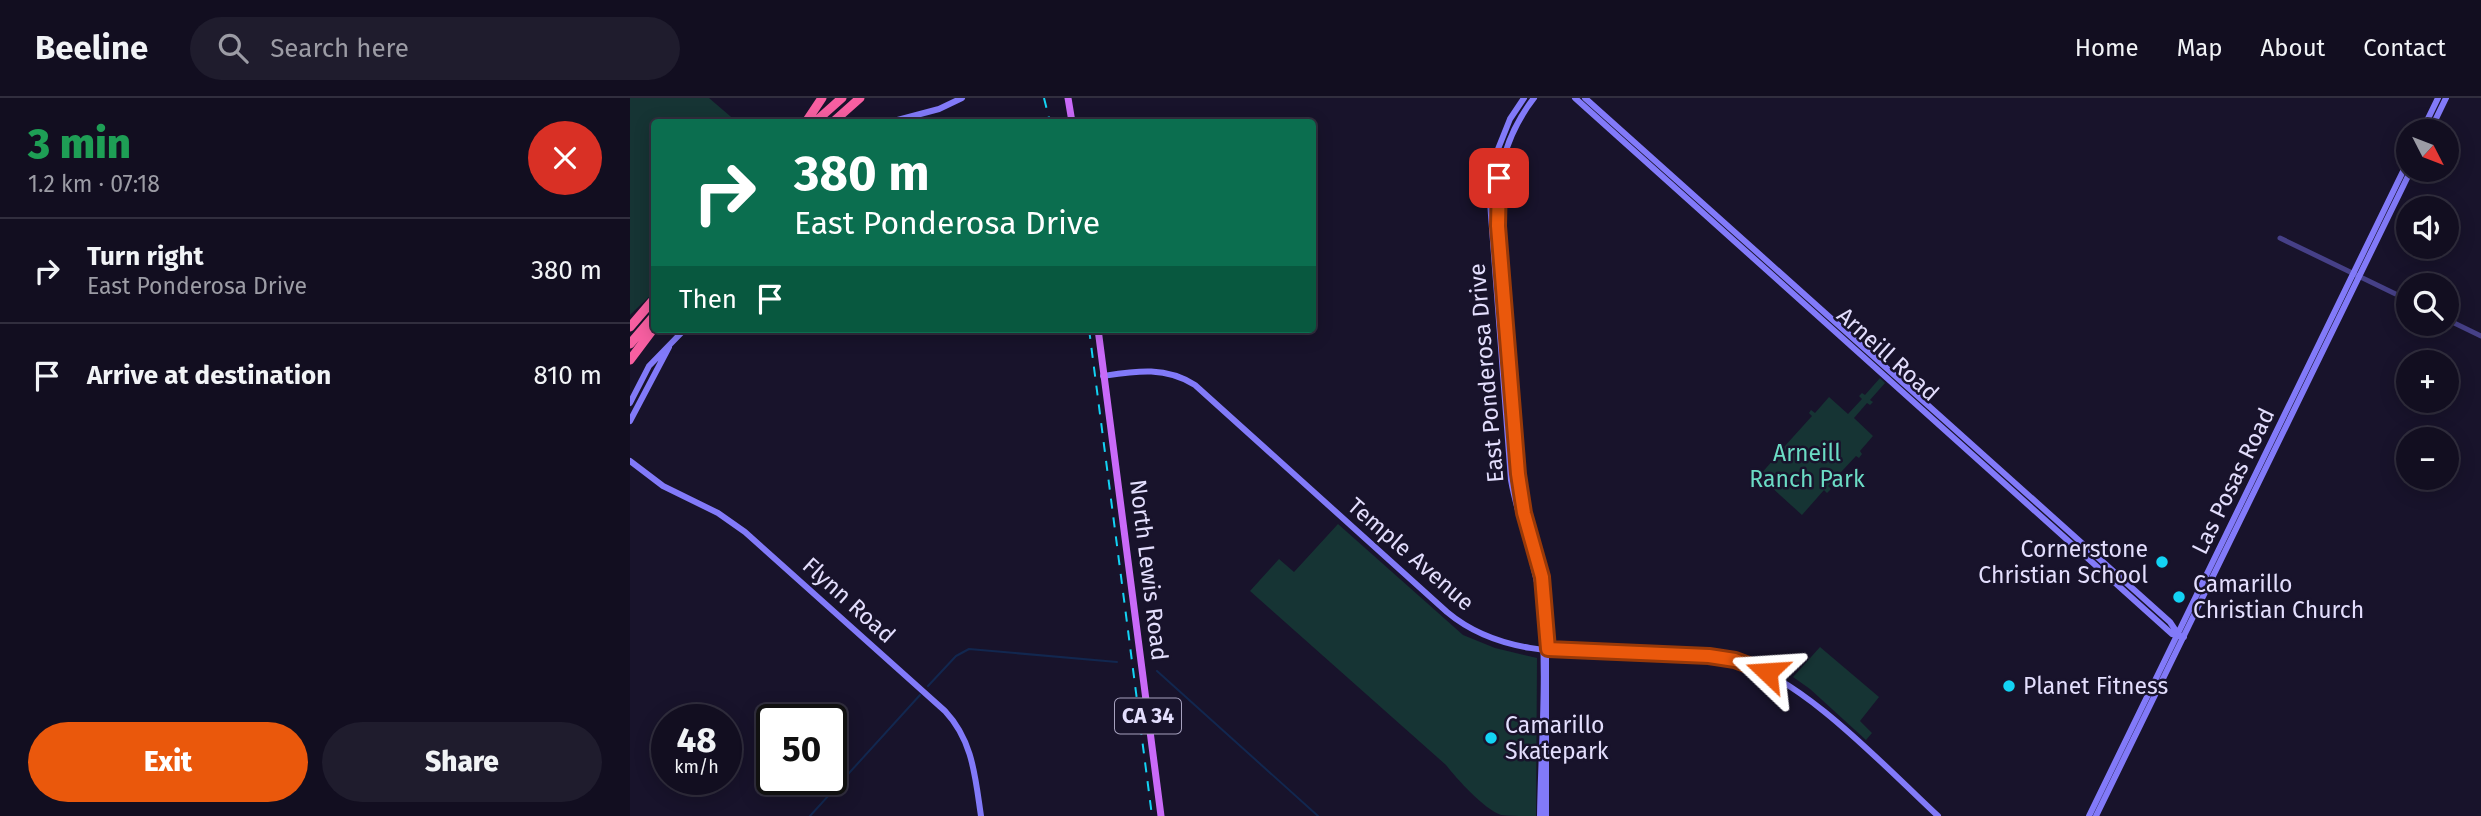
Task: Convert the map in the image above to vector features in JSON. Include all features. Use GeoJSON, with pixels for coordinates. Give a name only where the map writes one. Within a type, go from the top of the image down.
{"type":"FeatureCollection","features":[{"type":"Feature","properties":{"kind":"highway"},"geometry":{"type":"LineString","coordinates":[[808,119],[822,98]]}},
{"type":"Feature","properties":{"kind":"highway"},"geometry":{"type":"LineString","coordinates":[[818,119],[842,98]]}},
{"type":"Feature","properties":{"kind":"highway"},"geometry":{"type":"LineString","coordinates":[[836,119],[860,98]]}},
{"type":"Feature","properties":{"kind":"highway"},"geometry":{"type":"LineString","coordinates":[[630,327],[651,302]]}},
{"type":"Feature","properties":{"kind":"highway"},"geometry":{"type":"LineString","coordinates":[[630,344],[651,320]]}},
{"type":"Feature","properties":{"kind":"highway"},"geometry":{"type":"LineString","coordinates":[[630,360],[651,332]]}},
{"type":"Feature","properties":{"kind":"main road"},"geometry":{"type":"LineString","coordinates":[[901,119],[939,109],[962,98]]}},
{"type":"Feature","properties":{"kind":"main road"},"geometry":{"type":"LineString","coordinates":[[1068,98],[1072,119]]}},
{"type":"Feature","properties":{"kind":"main road","name":"East Ponderosa Drive"},"geometry":{"type":"LineString","coordinates":[[1524,98],[1504,136],[1491,184],[1493,260],[1511,480],[1539,597],[1545,648],[1540,816]]}},
{"type":"Feature","properties":{"kind":"main road","name":"East Ponderosa Drive"},"geometry":{"type":"LineString","coordinates":[[1534,98],[1520,119],[1506,151],[1499,178],[1497,210],[1516,460],[1524,513],[1542,577],[1546,816]]}},
{"type":"Feature","properties":{"kind":"main road","name":"Arneill Road"},"geometry":{"type":"LineString","coordinates":[[1575,98],[2172,634],[2181,635]]}},
{"type":"Feature","properties":{"kind":"main road","name":"Arneill Road"},"geometry":{"type":"LineString","coordinates":[[1585,98],[2170,622],[2181,635]]}},
{"type":"Feature","properties":{"kind":"main road"},"geometry":{"type":"LineString","coordinates":[[2428,119],[2438,98]]}},
{"type":"Feature","properties":{"kind":"main road"},"geometry":{"type":"LineString","coordinates":[[2436,119],[2446,98]]}},
{"type":"Feature","properties":{"kind":"main road"},"geometry":{"type":"LineString","coordinates":[[1504,136],[1506,151]]}},
{"type":"Feature","properties":{"kind":"main road","name":"Las Posas Road"},"geometry":{"type":"LineString","coordinates":[[2357,275],[2399,182]]}},
{"type":"Feature","properties":{"kind":"main road","name":"Las Posas Road"},"geometry":{"type":"LineString","coordinates":[[2089,816],[2405,182]]}},
{"type":"Feature","properties":{"kind":"main road"},"geometry":{"type":"LineString","coordinates":[[630,404],[649,366],[681,333]]}},
{"type":"Feature","properties":{"kind":"main road","name":"North Lewis Road"},"geometry":{"type":"LineString","coordinates":[[1098,333],[1161,816]]}},
{"type":"Feature","properties":{"kind":"main road"},"geometry":{"type":"LineString","coordinates":[[630,421],[669,347]]}},
{"type":"Feature","properties":{"kind":"main road","name":"Temple Avenue"},"geometry":{"type":"LineString","coordinates":[[1103,376],[1154,370],[1191,383],[1453,617],[1488,638],[1513,645],[1545,648],[1709,656],[1735,660],[1767,672],[1809,700],[1938,816]]}},
{"type":"Feature","properties":{"kind":"main road","name":"Flynn Road"},"geometry":{"type":"LineString","coordinates":[[630,461],[663,486],[718,513],[745,531],[929,696],[965,736],[972,757],[981,816]]}},
{"type":"Feature","properties":{"kind":"main road","name":"Las Posas Road"},"geometry":{"type":"LineString","coordinates":[[2096,816],[2181,635]]}},
{"type":"Feature","properties":{"kind":"street"},"geometry":{"type":"LineString","coordinates":[[2280,238],[2396,294]]}},
{"type":"Feature","properties":{"kind":"street"},"geometry":{"type":"LineString","coordinates":[[2459,325],[2481,336]]}},
{"type":"Feature","properties":{"kind":"green space"},"geometry":{"type":"Polygon","coordinates":[[[630,98],[709,98],[734,119],[651,119],[651,295],[630,315],[630,98]]]}},
{"type":"Feature","properties":{"kind":"green space","name":"Arneill Ranch Park"},"geometry":{"type":"Polygon","coordinates":[[[1880,378],[1885,383],[1870,400],[1873,402],[1870,405],[1867,403],[1854,418],[1873,436],[1860,451],[1862,454],[1859,458],[1856,456],[1828,486],[1831,489],[1827,493],[1824,490],[1802,515],[1759,476],[1781,451],[1778,447],[1784,447],[1812,416],[1809,413],[1811,410],[1815,413],[1829,397],[1848,414],[1862,399],[1859,396],[1862,393],[1865,395],[1880,378]]]}},
{"type":"Feature","properties":{"kind":"green space"},"geometry":{"type":"Polygon","coordinates":[[[1338,524],[1463,635],[1495,648],[1537,658],[1536,816],[1501,815],[1487,807],[1446,765],[1250,591],[1279,559],[1294,572],[1338,524]]]}},
{"type":"Feature","properties":{"kind":"green space"},"geometry":{"type":"Polygon","coordinates":[[[1820,647],[1879,697],[1860,721],[1872,733],[1866,740],[1793,677],[1820,647]]]}},
{"type":"Feature","properties":{"kind":"waterway"},"geometry":{"type":"LineString","coordinates":[[928,686],[956,656],[969,649],[1117,662]]}},
{"type":"Feature","properties":{"kind":"waterway"},"geometry":{"type":"LineString","coordinates":[[1157,671],[1318,816]]}},
{"type":"Feature","properties":{"kind":"waterway"},"geometry":{"type":"LineString","coordinates":[[810,816],[920,695]]}},
{"type":"Feature","properties":{"kind":"railway"},"geometry":{"type":"LineString","coordinates":[[1044,98],[1049,119]]}},
{"type":"Feature","properties":{"kind":"railway"},"geometry":{"type":"LineString","coordinates":[[1090,333],[1152,816]]}},
{"type":"Feature","properties":{"kind":"place","name":"Cornerstone Christian School"},"geometry":{"type":"Point","coordinates":[2162,562]}},
{"type":"Feature","properties":{"kind":"place","name":"Camarillo Christian Church"},"geometry":{"type":"Point","coordinates":[2179,597]}},
{"type":"Feature","properties":{"kind":"place","name":"Planet Fitness"},"geometry":{"type":"Point","coordinates":[2009,686]}},
{"type":"Feature","properties":{"kind":"place","name":"Camarillo Skatepark"},"geometry":{"type":"Point","coordinates":[1491,738]}},
{"type":"Feature","properties":{"kind":"route"},"geometry":{"type":"LineString","coordinates":[[1499,178],[1498,226],[1519,489],[1539,560],[1546,601],[1548,649],[1709,656],[1735,660],[1767,672]]}}]}
